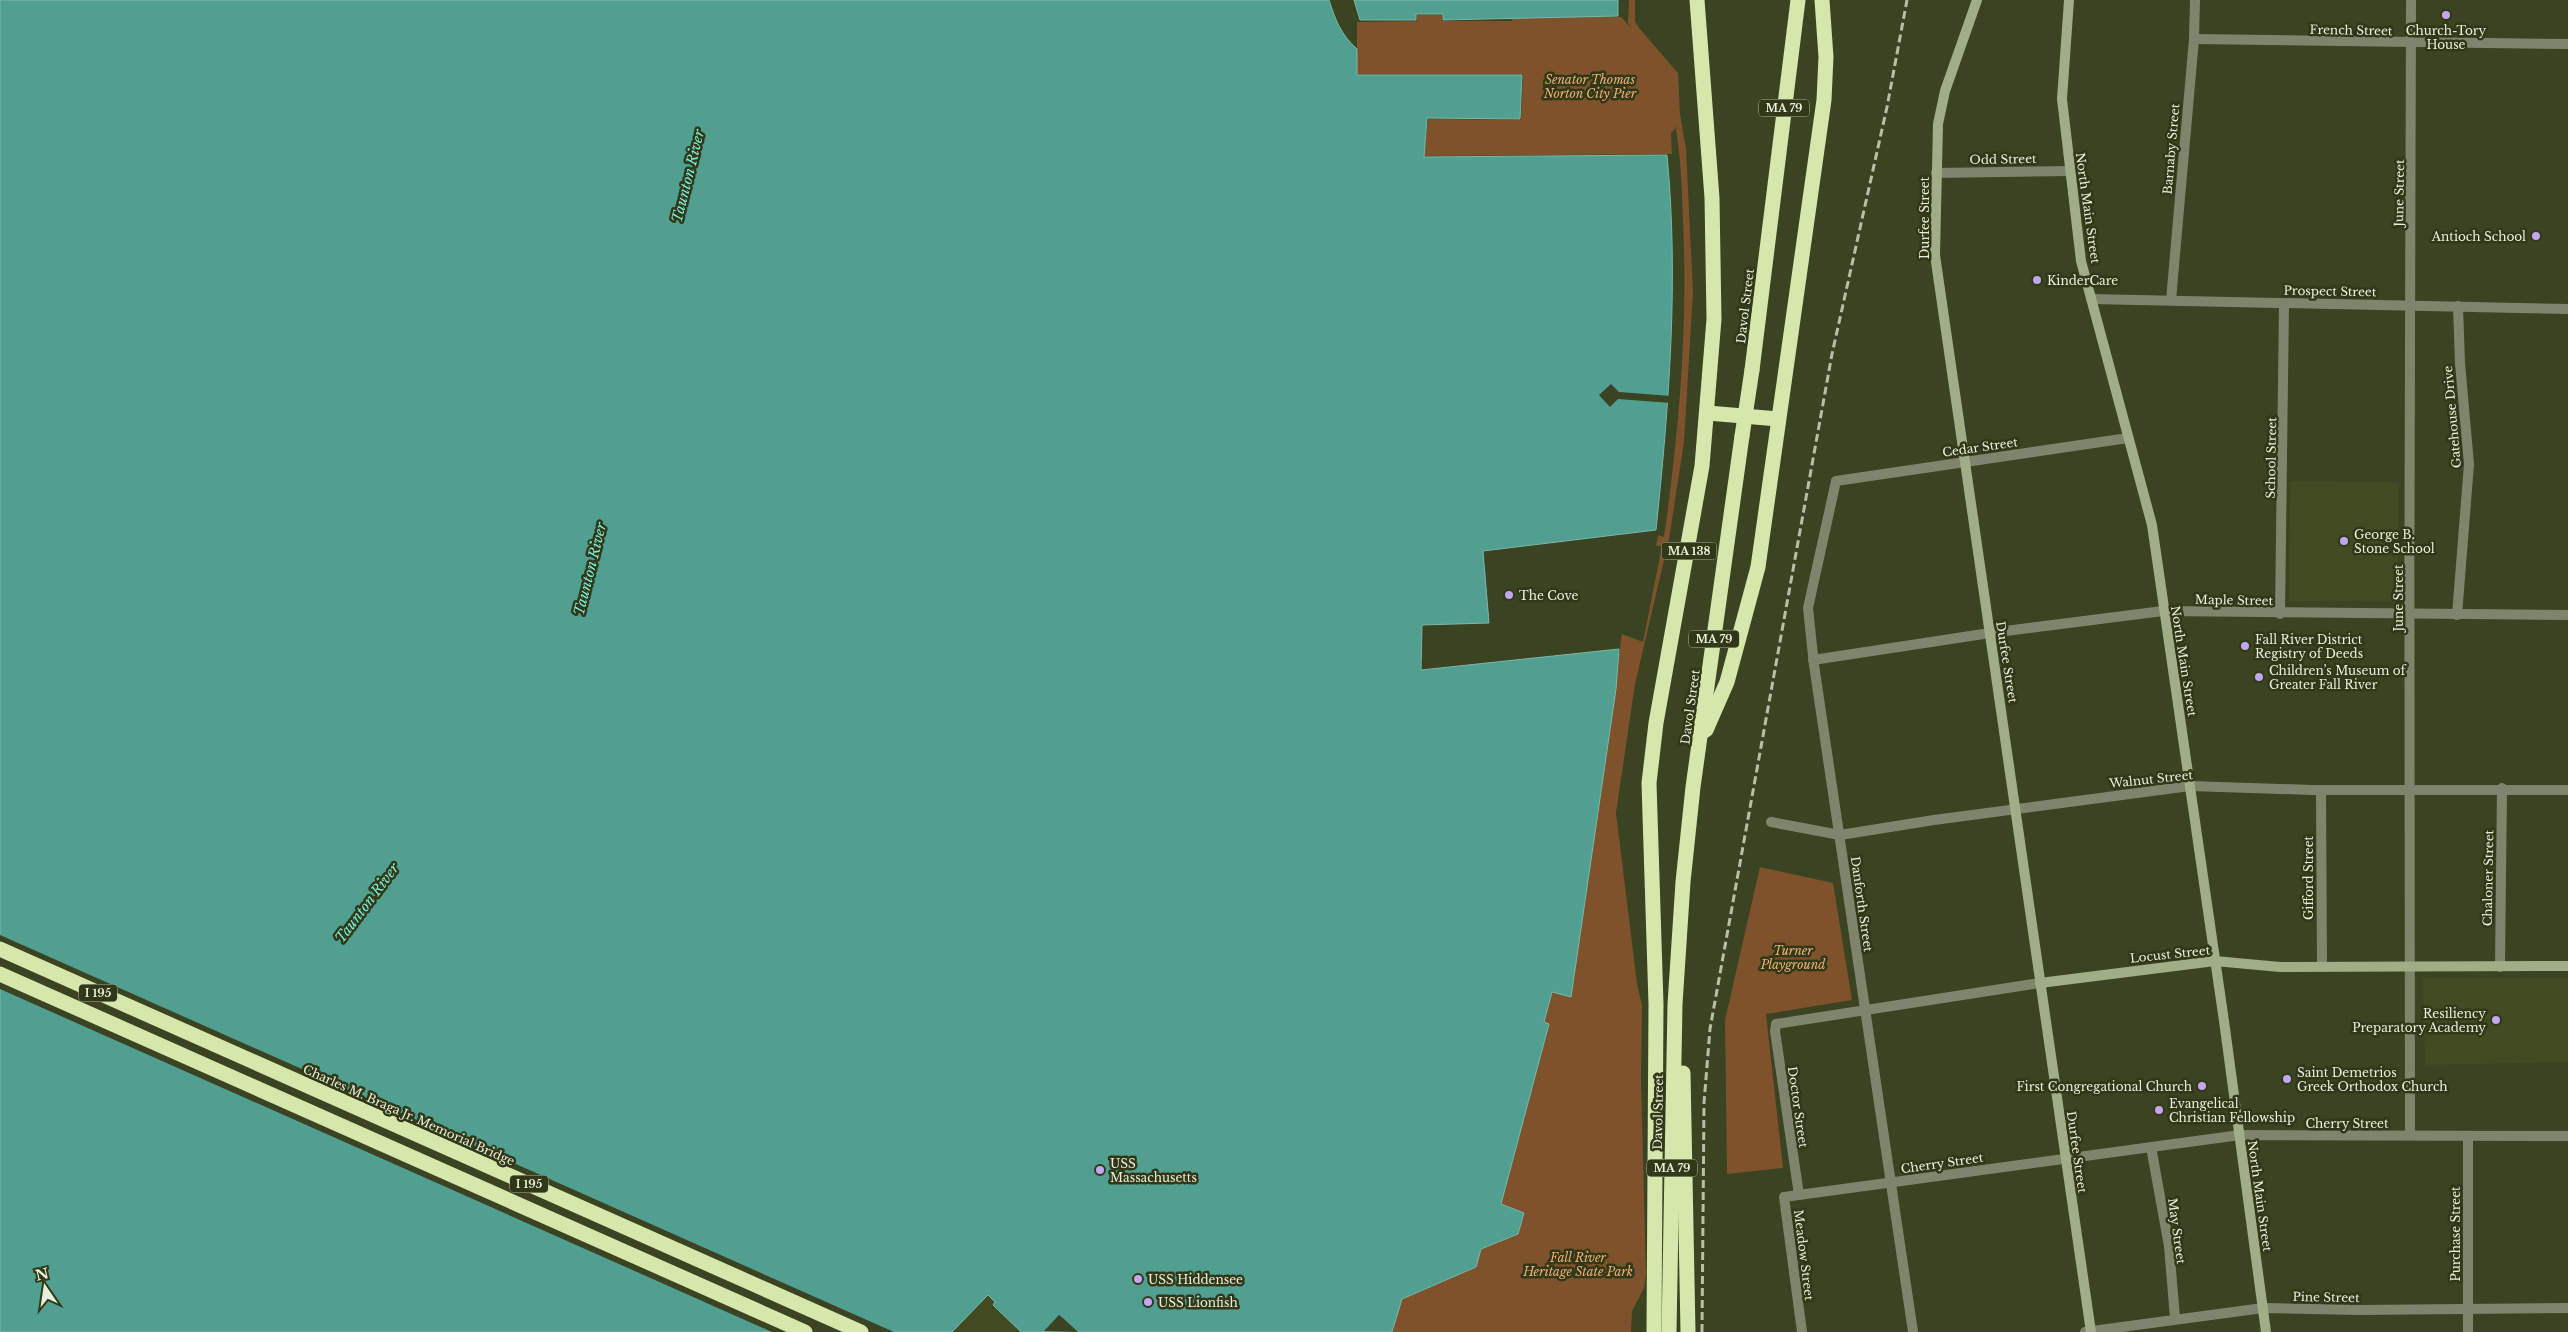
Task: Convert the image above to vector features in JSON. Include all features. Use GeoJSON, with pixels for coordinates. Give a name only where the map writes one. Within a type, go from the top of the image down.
{"type":"FeatureCollection","features":[{"type":"Feature","properties":{"kind":"highway","name":"Davol Street"},"geometry":{"type":"LineString","coordinates":[[1654,1332],[1657,1100],[1656,944],[1649,810],[1650,763],[1693,525],[1708,413],[1714,319],[1714,239],[1697,0]]}},
{"type":"Feature","properties":{"kind":"highway","name":"Davol Street"},"geometry":{"type":"LineString","coordinates":[[1669,1332],[1675,1004],[1685,855],[1752,370],[1798,0]]}},
{"type":"Feature","properties":{"kind":"highway"},"geometry":{"type":"LineString","coordinates":[[1699,748],[1727,682],[1758,567],[1824,100],[1826,57],[1822,0]]}},
{"type":"Feature","properties":{"kind":"highway"},"geometry":{"type":"LineString","coordinates":[[1708,413],[1778,420]]}},
{"type":"Feature","properties":{"kind":"highway","name":"Charles M. Braga Jr. Memorial Bridge"},"geometry":{"type":"LineString","coordinates":[[0,949],[861,1332]]}},
{"type":"Feature","properties":{"kind":"highway","name":"I 195"},"geometry":{"type":"LineString","coordinates":[[0,974],[805,1332]]}},
{"type":"Feature","properties":{"kind":"highway"},"geometry":{"type":"LineString","coordinates":[[1675,1004],[1683,1063],[1688,1330]]}},
{"type":"Feature","properties":{"kind":"main road","name":"Durfee Street"},"geometry":{"type":"LineString","coordinates":[[1978,0],[1941,105],[1938,124],[1936,173],[1935,255],[2016,809],[2089,1332]]}},
{"type":"Feature","properties":{"kind":"main road","name":"North Main Street"},"geometry":{"type":"LineString","coordinates":[[2069,0],[2062,99],[2081,260],[2152,525],[2240,1135],[2266,1332]]}},
{"type":"Feature","properties":{"kind":"main road","name":"Locust Street"},"geometry":{"type":"LineString","coordinates":[[2040,983],[2215,962],[2280,967],[2568,966]]}},
{"type":"Feature","properties":{"kind":"street","name":"Barnaby Street"},"geometry":{"type":"LineString","coordinates":[[2171,300],[2194,39],[2195,0]]}},
{"type":"Feature","properties":{"kind":"street","name":"June Street"},"geometry":{"type":"LineString","coordinates":[[2410,1135],[2411,0]]}},
{"type":"Feature","properties":{"kind":"street","name":"French Street"},"geometry":{"type":"LineString","coordinates":[[2194,39],[2568,44]]}},
{"type":"Feature","properties":{"kind":"street","name":"Odd Street"},"geometry":{"type":"LineString","coordinates":[[1936,173],[2069,171]]}},
{"type":"Feature","properties":{"kind":"street","name":"Prospect Street"},"geometry":{"type":"LineString","coordinates":[[2091,299],[2568,309]]}},
{"type":"Feature","properties":{"kind":"street","name":"School Street"},"geometry":{"type":"LineString","coordinates":[[2280,614],[2284,303]]}},
{"type":"Feature","properties":{"kind":"street","name":"Gatehouse Drive"},"geometry":{"type":"LineString","coordinates":[[2456,614],[2469,464],[2460,363],[2458,306]]}},
{"type":"Feature","properties":{"kind":"street","name":"Cedar Street"},"geometry":{"type":"LineString","coordinates":[[1836,481],[2128,438]]}},
{"type":"Feature","properties":{"kind":"street","name":"Danforth Street"},"geometry":{"type":"LineString","coordinates":[[1836,481],[1808,608],[1813,660],[1889,1182],[1913,1332]]}},
{"type":"Feature","properties":{"kind":"street","name":"Maple Street"},"geometry":{"type":"LineString","coordinates":[[1813,660],[1990,632],[2163,611],[2280,614],[2568,615]]}},
{"type":"Feature","properties":{"kind":"street","name":"Walnut Street"},"geometry":{"type":"LineString","coordinates":[[1771,822],[1840,836],[2016,809],[2190,786],[2321,790],[2502,788],[2568,790]]}},
{"type":"Feature","properties":{"kind":"street","name":"Chaloner Street"},"geometry":{"type":"LineString","coordinates":[[2500,967],[2502,788]]}},
{"type":"Feature","properties":{"kind":"street","name":"Gifford Street"},"geometry":{"type":"LineString","coordinates":[[2321,790],[2322,966]]}},
{"type":"Feature","properties":{"kind":"street","name":"Locust Street"},"geometry":{"type":"LineString","coordinates":[[1777,1023],[2040,983]]}},
{"type":"Feature","properties":{"kind":"street","name":"Doctor Street"},"geometry":{"type":"LineString","coordinates":[[1777,1023],[1774,1031],[1799,1195]]}},
{"type":"Feature","properties":{"kind":"street","name":"Cherry Street"},"geometry":{"type":"LineString","coordinates":[[1799,1195],[2240,1135],[2568,1136]]}},
{"type":"Feature","properties":{"kind":"street","name":"Purchase Street"},"geometry":{"type":"LineString","coordinates":[[2468,1136],[2468,1332]]}},
{"type":"Feature","properties":{"kind":"street","name":"May Street"},"geometry":{"type":"LineString","coordinates":[[2151,1147],[2169,1246],[2175,1318]]}},
{"type":"Feature","properties":{"kind":"street","name":"Meadow Street"},"geometry":{"type":"LineString","coordinates":[[1799,1195],[1784,1197],[1802,1332]]}},
{"type":"Feature","properties":{"kind":"street","name":"Pine Street"},"geometry":{"type":"LineString","coordinates":[[2089,1332],[2175,1318],[2263,1308],[2358,1310],[2568,1308]]}},
{"type":"Feature","properties":{"kind":"shaded area","name":"George B. Stone School"},"geometry":{"type":"Polygon","coordinates":[[[2290,481],[2398,482],[2398,601],[2289,601],[2290,481]]]}},
{"type":"Feature","properties":{"kind":"shaded area","name":"Resiliency Preparatory Academy"},"geometry":{"type":"Polygon","coordinates":[[[2423,978],[2568,978],[2568,1062],[2425,1065],[2423,978]]]}},
{"type":"Feature","properties":{"kind":"shaded area"},"geometry":{"type":"Polygon","coordinates":[[[988,1295],[995,1303],[993,1305],[1021,1332],[952,1332],[988,1295]]]}},
{"type":"Feature","properties":{"kind":"green space","name":"Fall River Heritage State Park"},"geometry":{"type":"Polygon","coordinates":[[[1629,0],[1635,0],[1635,22],[1639,28],[1678,73],[1680,114],[1686,149],[1693,292],[1684,442],[1669,539],[1635,684],[1616,813],[1637,984],[1642,1005],[1641,1079],[1646,1273],[1644,1288],[1632,1311],[1631,1332],[1392,1332],[1401,1299],[1476,1267],[1481,1249],[1518,1234],[1524,1213],[1501,1204],[1548,1024],[1544,1022],[1552,992],[1571,996],[1622,634],[1643,642],[1662,546],[1656,546],[1658,535],[1664,537],[1681,380],[1684,262],[1681,173],[1675,124],[1675,129],[1671,133],[1672,154],[1424,156],[1428,119],[1521,120],[1523,74],[1357,74],[1357,22],[1417,21],[1417,15],[1442,15],[1442,21],[1512,21],[1512,17],[1621,17],[1631,28],[1628,23],[1629,0]]]}},
{"type":"Feature","properties":{"kind":"green space","name":"Turner Playground"},"geometry":{"type":"Polygon","coordinates":[[[1760,867],[1833,883],[1852,1000],[1766,1014],[1783,1168],[1727,1174],[1725,1020],[1760,867]]]}},
{"type":"Feature","properties":{"kind":"water","name":"Taunton River"},"geometry":{"type":"Polygon","coordinates":[[[0,0],[1329,0],[1339,26],[1357,49],[1357,75],[1522,75],[1520,119],[1427,118],[1424,157],[1667,155],[1671,202],[1671,342],[1656,530],[1483,551],[1489,623],[1422,625],[1421,670],[1619,649],[1616,689],[1571,997],[1552,992],[1544,1022],[1549,1024],[1501,1204],[1524,1213],[1518,1234],[1481,1249],[1476,1267],[1402,1299],[1392,1332],[1021,1332],[993,1305],[995,1302],[988,1295],[952,1332],[0,1332],[0,0]]]}},
{"type":"Feature","properties":{"kind":"water"},"geometry":{"type":"Polygon","coordinates":[[[1354,0],[1618,0],[1618,16],[1443,20],[1443,14],[1416,14],[1416,20],[1360,20],[1354,0]]]}},
{"type":"Feature","properties":{"kind":"pier"},"geometry":{"type":"Polygon","coordinates":[[[1611,384],[1619,392],[1671,396],[1671,403],[1618,399],[1610,407],[1599,395],[1611,384]]]}},
{"type":"Feature","properties":{"kind":"pier"},"geometry":{"type":"Polygon","coordinates":[[[0,935],[894,1332],[772,1332],[0,989],[0,935]]]}},
{"type":"Feature","properties":{"kind":"pier"},"geometry":{"type":"Polygon","coordinates":[[[1059,1315],[1064,1319],[1078,1332],[1044,1331],[1059,1315]]]}},
{"type":"Feature","properties":{"kind":"railway"},"geometry":{"type":"LineString","coordinates":[[1702,1332],[1704,1103],[1710,1029],[1832,354],[1887,107],[1907,0]]}},
{"type":"Feature","properties":{"kind":"place","name":"Church-Tory House"},"geometry":{"type":"Point","coordinates":[2446,15]}},
{"type":"Feature","properties":{"kind":"place","name":"Antioch School"},"geometry":{"type":"Point","coordinates":[2536,236]}},
{"type":"Feature","properties":{"kind":"place","name":"KinderCare"},"geometry":{"type":"Point","coordinates":[2037,280]}},
{"type":"Feature","properties":{"kind":"place","name":"George B. Stone School"},"geometry":{"type":"Point","coordinates":[2344,541]}},
{"type":"Feature","properties":{"kind":"place","name":"The Cove"},"geometry":{"type":"Point","coordinates":[1509,595]}},
{"type":"Feature","properties":{"kind":"place","name":"Fall River District Registry of Deeds"},"geometry":{"type":"Point","coordinates":[2245,646]}},
{"type":"Feature","properties":{"kind":"place","name":"Children’s Museum of Greater Fall River"},"geometry":{"type":"Point","coordinates":[2259,677]}},
{"type":"Feature","properties":{"kind":"place","name":"Resiliency Preparatory Academy"},"geometry":{"type":"Point","coordinates":[2496,1020]}},
{"type":"Feature","properties":{"kind":"place","name":"Saint Demetrios Greek Orthodox Church"},"geometry":{"type":"Point","coordinates":[2287,1079]}},
{"type":"Feature","properties":{"kind":"place","name":"First Congregational Church"},"geometry":{"type":"Point","coordinates":[2202,1086]}},
{"type":"Feature","properties":{"kind":"place","name":"Evangelical Christian Fellowship"},"geometry":{"type":"Point","coordinates":[2159,1110]}},
{"type":"Feature","properties":{"kind":"place","name":"USS Massachusetts"},"geometry":{"type":"Point","coordinates":[1100,1170]}},
{"type":"Feature","properties":{"kind":"place","name":"USS Hiddensee"},"geometry":{"type":"Point","coordinates":[1138,1279]}},
{"type":"Feature","properties":{"kind":"place","name":"USS Lionfish"},"geometry":{"type":"Point","coordinates":[1148,1302]}},
{"type":"Feature","properties":{"kind":"park label","name":"Senator Thomas Norton City Pier"},"geometry":{"type":"Point","coordinates":[1590,86]}}]}
